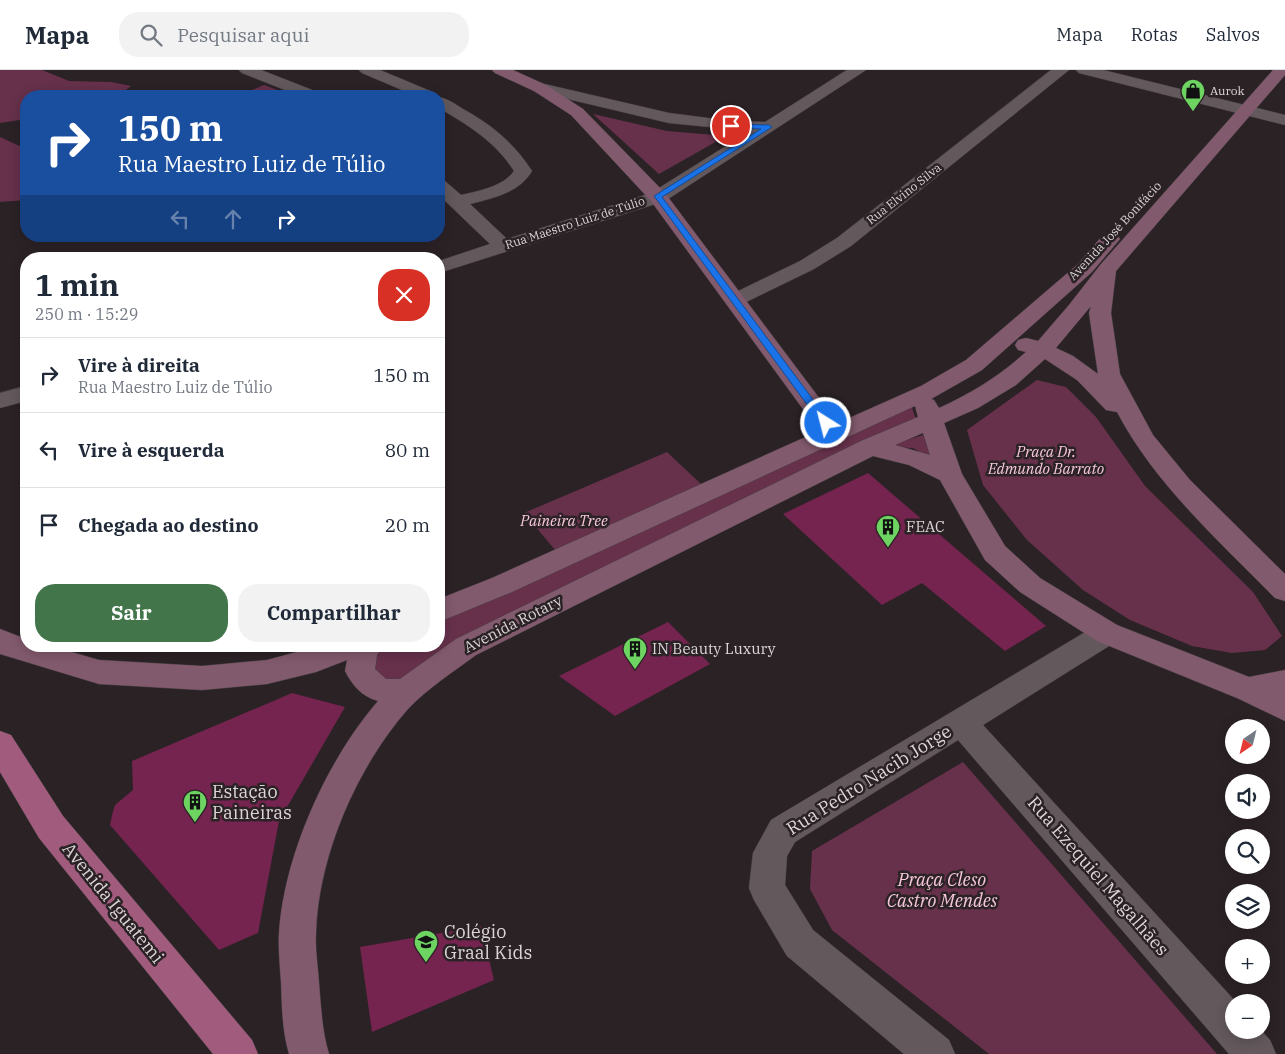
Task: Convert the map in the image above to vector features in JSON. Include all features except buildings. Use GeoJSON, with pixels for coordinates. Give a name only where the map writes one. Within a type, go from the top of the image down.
{"type":"FeatureCollection","features":[{"type":"Feature","properties":{"kind":"main road"},"geometry":{"type":"LineString","coordinates":[[500,70],[540,88],[578,112],[658,196],[833,433]]}},
{"type":"Feature","properties":{"kind":"main road","name":"Avenida José Bonifácio"},"geometry":{"type":"LineString","coordinates":[[870,447],[970,403],[1008,380],[1042,350],[1077,310],[1108,268],[1281,70]]}},
{"type":"Feature","properties":{"kind":"main road","name":"Avenida José Bonifácio"},"geometry":{"type":"LineString","coordinates":[[929,391],[974,365],[1085,268],[1241,92]]}},
{"type":"Feature","properties":{"kind":"main road","name":"Avenida José Bonifácio"},"geometry":{"type":"LineString","coordinates":[[1108,268],[1100,313],[1109,374],[1143,438],[1181,486],[1285,591]]}},
{"type":"Feature","properties":{"kind":"main road"},"geometry":{"type":"LineString","coordinates":[[1002,341],[1042,350],[1073,364],[1093,380],[1143,438]]}},
{"type":"Feature","properties":{"kind":"main road"},"geometry":{"type":"LineString","coordinates":[[445,609],[502,585],[929,391]]}},
{"type":"Feature","properties":{"kind":"main road"},"geometry":{"type":"LineString","coordinates":[[929,391],[926,403],[949,474],[995,554],[1030,585],[1107,633],[1248,689],[1285,708]]}},
{"type":"Feature","properties":{"kind":"main road"},"geometry":{"type":"LineString","coordinates":[[870,447],[917,458],[949,474]]}},
{"type":"Feature","properties":{"kind":"main road","name":"Avenida Rotary"},"geometry":{"type":"LineString","coordinates":[[309,1054],[302,1033],[297,927],[311,856],[340,783],[378,722],[420,679],[466,647],[870,447]]}},
{"type":"Feature","properties":{"kind":"main road"},"geometry":{"type":"LineString","coordinates":[[0,640],[20,649]]}},
{"type":"Feature","properties":{"kind":"main road"},"geometry":{"type":"LineString","coordinates":[[31,652],[99,672],[202,678],[267,672],[316,660],[336,652]]}},
{"type":"Feature","properties":{"kind":"main road"},"geometry":{"type":"LineString","coordinates":[[364,652],[360,671],[370,685],[388,692],[408,690]]}},
{"type":"Feature","properties":{"kind":"main road"},"geometry":{"type":"LineString","coordinates":[[1248,689],[1285,682]]}},
{"type":"Feature","properties":{"kind":"main road","name":"Avenida Iguatemi"},"geometry":{"type":"LineString","coordinates":[[0,744],[51,827],[238,1054]]}},
{"type":"Feature","properties":{"kind":"main road"},"geometry":{"type":"LineString","coordinates":[[0,766],[14,786],[51,827]]}},
{"type":"Feature","properties":{"kind":"street"},"geometry":{"type":"LineString","coordinates":[[247,70],[299,90]]}},
{"type":"Feature","properties":{"kind":"street"},"geometry":{"type":"LineString","coordinates":[[367,70],[415,90]]}},
{"type":"Feature","properties":{"kind":"street","name":"Rua Elvino Silva"},"geometry":{"type":"LineString","coordinates":[[735,300],[807,265],[844,242],[1061,70]]}},
{"type":"Feature","properties":{"kind":"street"},"geometry":{"type":"LineString","coordinates":[[1084,70],[1285,120]]}},
{"type":"Feature","properties":{"kind":"street","name":"Rua Maestro Luiz de Túlio"},"geometry":{"type":"LineString","coordinates":[[445,264],[658,196],[769,127],[854,71]]}},
{"type":"Feature","properties":{"kind":"street"},"geometry":{"type":"LineString","coordinates":[[540,88],[669,118],[731,126],[769,127]]}},
{"type":"Feature","properties":{"kind":"street"},"geometry":{"type":"LineString","coordinates":[[578,112],[594,105],[606,104]]}},
{"type":"Feature","properties":{"kind":"street"},"geometry":{"type":"LineString","coordinates":[[445,105],[474,122],[499,141],[523,171],[521,177],[512,183],[458,202]]}},
{"type":"Feature","properties":{"kind":"street"},"geometry":{"type":"LineString","coordinates":[[445,190],[503,246]]}},
{"type":"Feature","properties":{"kind":"street"},"geometry":{"type":"LineString","coordinates":[[0,401],[20,395]]}},
{"type":"Feature","properties":{"kind":"street","name":"Rua Pedro Nacib Jorge"},"geometry":{"type":"LineString","coordinates":[[935,1054],[800,943],[767,888],[770,853],[783,831],[1107,633]]}},
{"type":"Feature","properties":{"kind":"street","name":"Rua Ezequiel Magalhães"},"geometry":{"type":"LineString","coordinates":[[962,723],[1225,1020]]}},
{"type":"Feature","properties":{"kind":"street","name":"Rua Ezequiel Magalhães"},"geometry":{"type":"LineString","coordinates":[[1242,1039],[1256,1054]]}},
{"type":"Feature","properties":{"kind":"green space"},"geometry":{"type":"Polygon","coordinates":[[[0,70],[42,70],[69,81],[111,82],[131,86],[126,90],[20,90],[20,120],[0,123],[0,70]]]}},
{"type":"Feature","properties":{"kind":"green space"},"geometry":{"type":"Polygon","coordinates":[[[264,85],[278,90],[252,90],[264,85]]]}},
{"type":"Feature","properties":{"kind":"green space"},"geometry":{"type":"Polygon","coordinates":[[[593,114],[667,131],[726,136],[659,174],[593,114]]]}},
{"type":"Feature","properties":{"kind":"green space"},"geometry":{"type":"Polygon","coordinates":[[[0,137],[20,146],[20,200],[0,202],[0,137]]]}},
{"type":"Feature","properties":{"kind":"green space","name":"Praça Dr. Edmundo Barrato"},"geometry":{"type":"Polygon","coordinates":[[[1037,380],[1066,387],[1096,417],[1145,486],[1253,592],[1282,636],[1265,650],[1232,653],[1192,646],[1130,620],[1083,590],[1027,540],[983,485],[967,430],[1037,380]]]}},
{"type":"Feature","properties":{"kind":"green space"},"geometry":{"type":"Polygon","coordinates":[[[911,405],[917,422],[404,684],[378,680],[371,654],[372,652],[445,652],[445,613],[911,405]]]}},
{"type":"Feature","properties":{"kind":"green space"},"geometry":{"type":"Polygon","coordinates":[[[923,435],[932,459],[913,448],[884,447],[923,435]]]}},
{"type":"Feature","properties":{"kind":"green space","name":"Paineira Tree"},"geometry":{"type":"Polygon","coordinates":[[[667,452],[702,485],[556,551],[524,513],[667,452]]]}},
{"type":"Feature","properties":{"kind":"green space","name":"Praça Cleso Castro Mendes"},"geometry":{"type":"Polygon","coordinates":[[[963,762],[1217,1054],[989,1054],[832,930],[810,889],[812,851],[963,762]]]}},
{"type":"Feature","properties":{"kind":"place","name":"Aurok"},"geometry":{"type":"Point","coordinates":[1193,112]}},
{"type":"Feature","properties":{"kind":"place","name":"FEAC"},"geometry":{"type":"Point","coordinates":[888,548]}},
{"type":"Feature","properties":{"kind":"place","name":"IN Beauty Luxury"},"geometry":{"type":"Point","coordinates":[635,670]}},
{"type":"Feature","properties":{"kind":"place","name":"Estação Paineiras"},"geometry":{"type":"Point","coordinates":[195,823]}},
{"type":"Feature","properties":{"kind":"place","name":"Colégio Graal Kids"},"geometry":{"type":"Point","coordinates":[426,963]}},
{"type":"Feature","properties":{"kind":"route"},"geometry":{"type":"LineString","coordinates":[[731,126],[769,127],[658,196],[826,423]]}}]}
